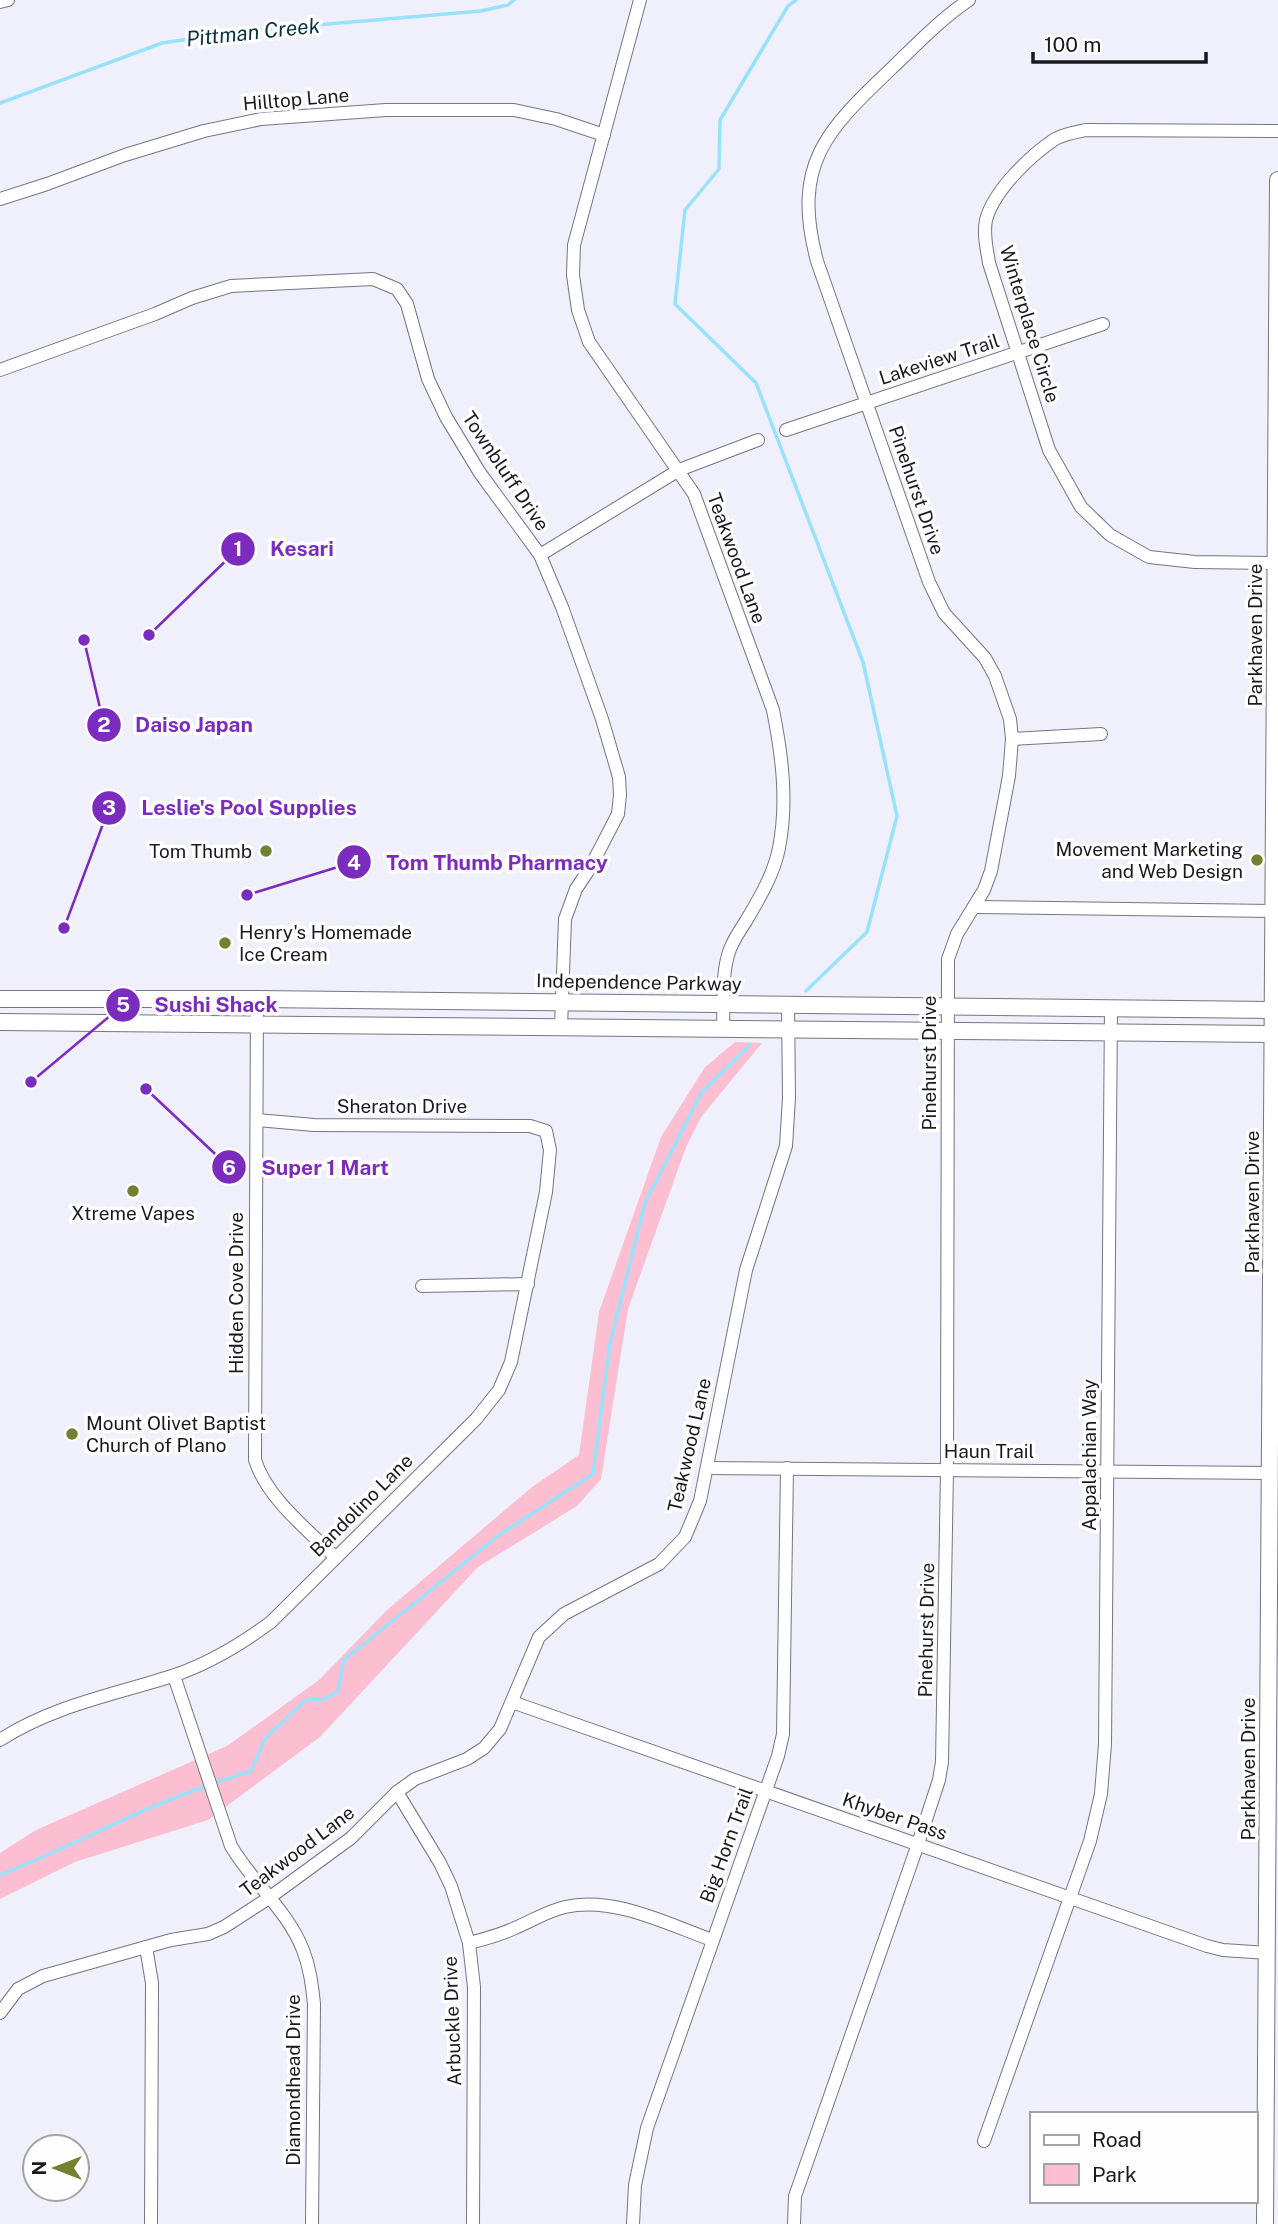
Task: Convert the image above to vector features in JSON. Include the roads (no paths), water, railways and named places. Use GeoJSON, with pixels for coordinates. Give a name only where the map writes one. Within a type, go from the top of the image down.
{"type":"FeatureCollection","features":[{"type":"Feature","properties":{"kind":"main road","name":"Parkhaven Drive"},"geometry":{"type":"LineString","coordinates":[[1265,2224],[1260,2133],[1268,1953],[1274,1624],[1271,1473],[1276,1034],[1278,180]]}},
{"type":"Feature","properties":{"kind":"main road","name":"Independence Parkway"},"geometry":{"type":"LineString","coordinates":[[0,999],[257,999],[1276,1010]]}},
{"type":"Feature","properties":{"kind":"main road"},"geometry":{"type":"LineString","coordinates":[[85,1023],[86,999]]}},
{"type":"Feature","properties":{"kind":"main road"},"geometry":{"type":"LineString","coordinates":[[0,1022],[1276,1034]]}},
{"type":"Feature","properties":{"kind":"street","name":"Teakwood Lane"},"geometry":{"type":"LineString","coordinates":[[640,0],[574,245],[573,275],[579,310],[589,342],[679,470],[702,511],[773,710],[783,782],[779,849],[772,872],[727,958],[723,1029]]}},
{"type":"Feature","properties":{"kind":"street","name":"Pinehurst Drive"},"geometry":{"type":"LineString","coordinates":[[794,2224],[795,2196],[939,1780],[944,1744],[951,948],[984,890],[995,854],[1009,776],[1012,738],[1010,719],[995,676],[985,658],[952,622],[936,598],[866,403],[811,238],[808,203],[810,181],[822,146],[838,122],[911,50],[969,0]]}},
{"type":"Feature","properties":{"kind":"street","name":"Hilltop Lane"},"geometry":{"type":"LineString","coordinates":[[0,199],[125,155],[204,131],[261,119],[386,110],[514,110],[556,119],[604,135]]}},
{"type":"Feature","properties":{"kind":"street","name":"Winterplace Circle"},"geometry":{"type":"LineString","coordinates":[[1276,563],[1195,562],[1149,557],[1110,535],[1081,507],[1049,450],[989,263],[985,240],[986,220],[997,198],[1013,176],[1058,138],[1086,130],[1278,131]]}},
{"type":"Feature","properties":{"kind":"street","name":"Townbluff Drive"},"geometry":{"type":"LineString","coordinates":[[0,370],[231,286],[373,279],[397,289],[407,304],[429,379],[446,417],[480,473],[540,555],[562,607],[602,719],[619,777],[618,814],[576,889],[565,919],[561,1027]]}},
{"type":"Feature","properties":{"kind":"street","name":"Lakeview Trail"},"geometry":{"type":"LineString","coordinates":[[786,429],[1103,324]]}},
{"type":"Feature","properties":{"kind":"street"},"geometry":{"type":"LineString","coordinates":[[540,555],[679,470],[758,440]]}},
{"type":"Feature","properties":{"kind":"street"},"geometry":{"type":"LineString","coordinates":[[1012,738],[1101,734]]}},
{"type":"Feature","properties":{"kind":"street"},"geometry":{"type":"LineString","coordinates":[[974,907],[1275,911]]}},
{"type":"Feature","properties":{"kind":"street","name":"Hidden Cove Drive"},"geometry":{"type":"LineString","coordinates":[[257,999],[256,1460],[260,1475],[269,1489],[335,1557]]}},
{"type":"Feature","properties":{"kind":"street","name":"Teakwood Lane"},"geometry":{"type":"LineString","coordinates":[[0,2013],[8,2000],[30,1982],[146,1947],[208,1934],[224,1927],[351,1838],[397,1792],[415,1779],[467,1759],[485,1748],[500,1728],[530,1653],[550,1625],[659,1564],[685,1537],[700,1501],[746,1270],[786,1146],[789,1098],[788,1005]]}},
{"type":"Feature","properties":{"kind":"street","name":"Appalachian Way"},"geometry":{"type":"LineString","coordinates":[[984,2141],[1090,1841],[1101,1794],[1105,1744],[1111,1009]]}},
{"type":"Feature","properties":{"kind":"street","name":"Sheraton Drive"},"geometry":{"type":"LineString","coordinates":[[257,1121],[314,1125],[530,1126],[546,1131]]}},
{"type":"Feature","properties":{"kind":"street","name":"Bandolino Lane"},"geometry":{"type":"LineString","coordinates":[[0,1740],[44,1715],[174,1676],[203,1664],[251,1637],[271,1622],[491,1402],[511,1362],[528,1284],[546,1192],[550,1150],[546,1131]]}},
{"type":"Feature","properties":{"kind":"street"},"geometry":{"type":"LineString","coordinates":[[422,1286],[528,1284]]}},
{"type":"Feature","properties":{"kind":"street","name":"Haun Trail"},"geometry":{"type":"LineString","coordinates":[[707,1468],[1271,1473]]}},
{"type":"Feature","properties":{"kind":"street","name":"Big Horn Trail"},"geometry":{"type":"LineString","coordinates":[[633,2224],[635,2185],[647,2128],[778,1756],[785,1714],[787,1468]]}},
{"type":"Feature","properties":{"kind":"street","name":"Diamondhead Drive"},"geometry":{"type":"LineString","coordinates":[[174,1676],[231,1846],[292,1929],[303,1949],[311,1975],[314,2004],[312,2224]]}},
{"type":"Feature","properties":{"kind":"street","name":"Khyber Pass"},"geometry":{"type":"LineString","coordinates":[[512,1702],[1207,1946],[1223,1950],[1268,1953]]}},
{"type":"Feature","properties":{"kind":"street","name":"Arbuckle Drive"},"geometry":{"type":"LineString","coordinates":[[397,1792],[451,1886],[469,1943],[474,1987],[473,2224]]}},
{"type":"Feature","properties":{"kind":"street"},"geometry":{"type":"LineString","coordinates":[[469,1943],[495,1937],[566,1907],[585,1905],[631,1912],[712,1940]]}},
{"type":"Feature","properties":{"kind":"street"},"geometry":{"type":"LineString","coordinates":[[146,1947],[152,1983],[151,2224]]}},
{"type":"Feature","properties":{"kind":"waterway","name":"Pittman Creek"},"geometry":{"type":"LineString","coordinates":[[0,103],[162,43],[244,31],[481,11],[508,5],[514,0]]}},
{"type":"Feature","properties":{"kind":"waterway"},"geometry":{"type":"LineString","coordinates":[[796,0],[788,6],[720,120],[719,169],[685,210],[675,304],[756,383],[863,662],[897,816],[867,932],[806,991]]}},
{"type":"Feature","properties":{"kind":"waterway"},"geometry":{"type":"LineString","coordinates":[[214,1783],[251,1771],[265,1739],[306,1700],[326,1699],[338,1691],[344,1660],[498,1536],[593,1474],[610,1343],[645,1203],[702,1092],[750,1045]]}},
{"type":"Feature","properties":{"kind":"waterway"},"geometry":{"type":"LineString","coordinates":[[0,1875],[154,1806],[207,1786]]}},
{"type":"Feature","properties":{"kind":"place","name":"Kesari"},"geometry":{"type":"Point","coordinates":[149,635]}},
{"type":"Feature","properties":{"kind":"place","name":"Daiso Japan"},"geometry":{"type":"Point","coordinates":[84,640]}},
{"type":"Feature","properties":{"kind":"place","name":"Tom Thumb"},"geometry":{"type":"Point","coordinates":[266,851]}},
{"type":"Feature","properties":{"kind":"place","name":"Movement Marketing and Web Design"},"geometry":{"type":"Point","coordinates":[1257,860]}},
{"type":"Feature","properties":{"kind":"place","name":"Tom Thumb Pharmacy"},"geometry":{"type":"Point","coordinates":[247,895]}},
{"type":"Feature","properties":{"kind":"place","name":"Leslie's Pool Supplies"},"geometry":{"type":"Point","coordinates":[64,928]}},
{"type":"Feature","properties":{"kind":"place","name":"Henry's Homemade Ice Cream"},"geometry":{"type":"Point","coordinates":[225,943]}},
{"type":"Feature","properties":{"kind":"place","name":"Sushi Shack"},"geometry":{"type":"Point","coordinates":[31,1082]}},
{"type":"Feature","properties":{"kind":"place","name":"Super 1 Mart"},"geometry":{"type":"Point","coordinates":[146,1089]}},
{"type":"Feature","properties":{"kind":"place","name":"Xtreme Vapes"},"geometry":{"type":"Point","coordinates":[133,1191]}},
{"type":"Feature","properties":{"kind":"place","name":"Mount Olivet Baptist Church of Plano"},"geometry":{"type":"Point","coordinates":[72,1434]}}]}
